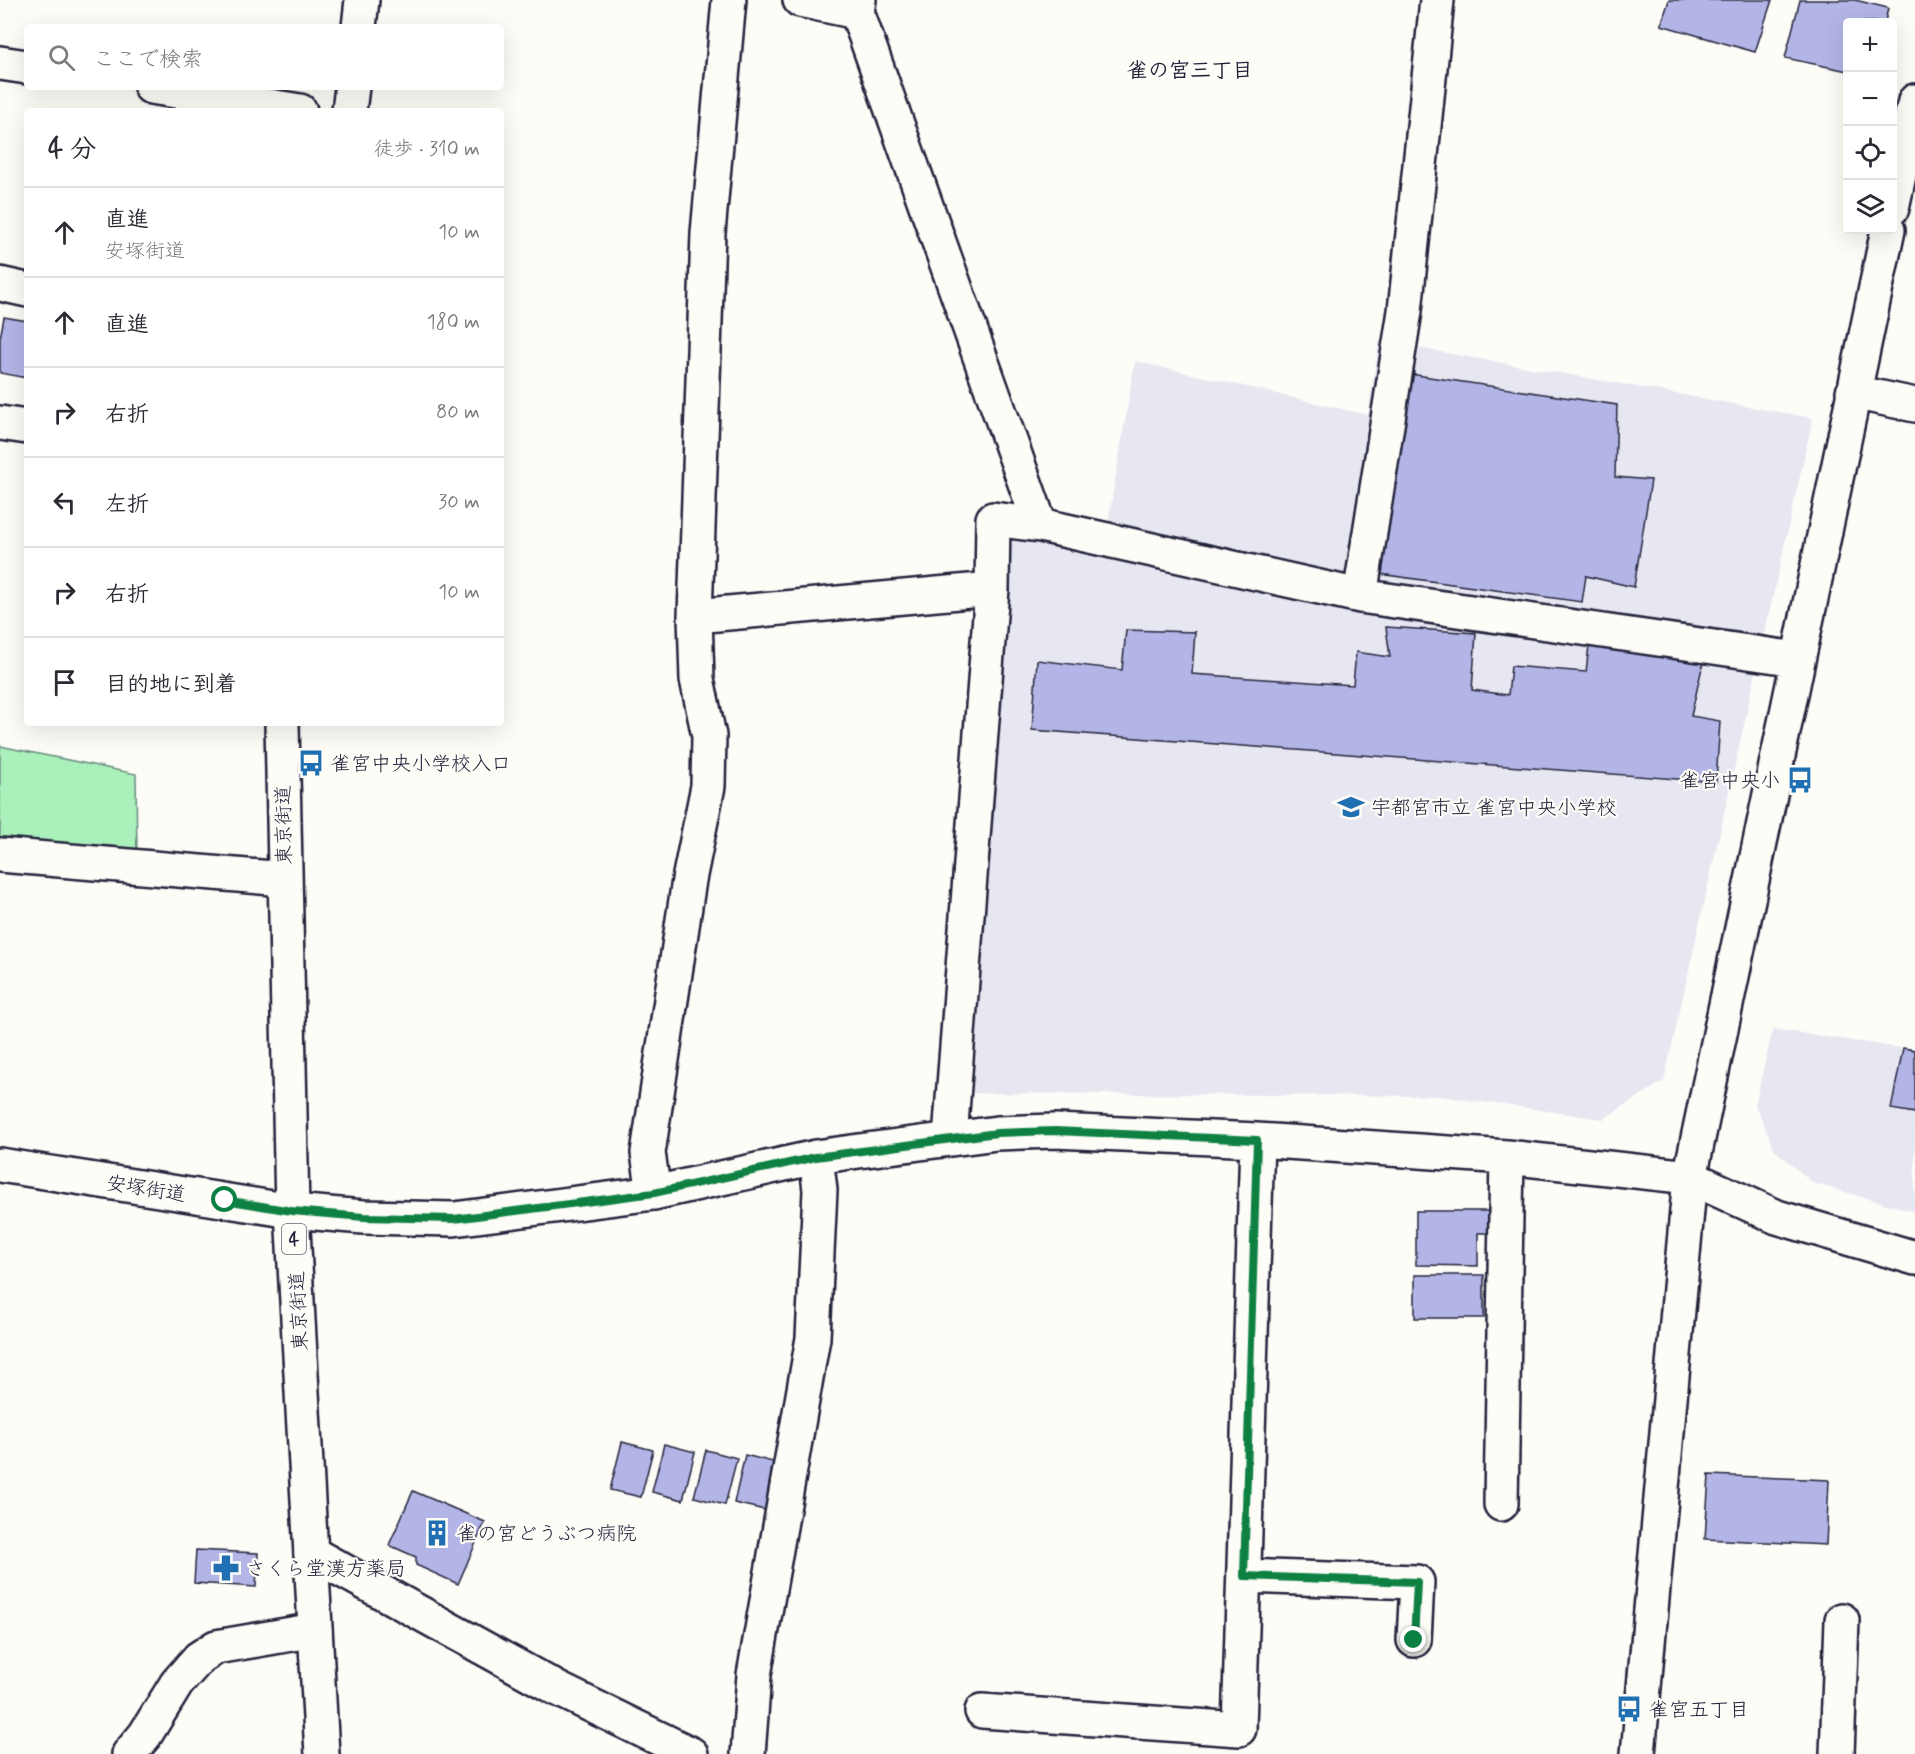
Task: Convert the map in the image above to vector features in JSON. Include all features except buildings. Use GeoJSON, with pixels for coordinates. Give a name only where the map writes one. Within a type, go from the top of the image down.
{"type":"FeatureCollection","features":[{"type":"Feature","properties":{"kind":"main road"},"geometry":{"type":"LineString","coordinates":[[359,24],[362,0]]}},
{"type":"Feature","properties":{"kind":"main road"},"geometry":{"type":"LineString","coordinates":[[654,1193],[648,1153],[689,880],[708,786],[709,736],[697,679],[695,616],[708,233],[729,0]]}},
{"type":"Feature","properties":{"kind":"main road"},"geometry":{"type":"LineString","coordinates":[[800,0],[858,6],[1040,525]]}},
{"type":"Feature","properties":{"kind":"main road"},"geometry":{"type":"LineString","coordinates":[[1360,596],[1405,311],[1437,0]]}},
{"type":"Feature","properties":{"kind":"main road"},"geometry":{"type":"LineString","coordinates":[[0,63],[24,67]]}},
{"type":"Feature","properties":{"kind":"main road"},"geometry":{"type":"LineString","coordinates":[[170,90],[281,108]]}},
{"type":"Feature","properties":{"kind":"main road"},"geometry":{"type":"LineString","coordinates":[[349,108],[352,90]]}},
{"type":"Feature","properties":{"kind":"main road"},"geometry":{"type":"LineString","coordinates":[[1897,193],[1911,141],[1915,101]]}},
{"type":"Feature","properties":{"kind":"main road"},"geometry":{"type":"LineString","coordinates":[[1638,1754],[1690,1177],[1887,234]]}},
{"type":"Feature","properties":{"kind":"main road"},"geometry":{"type":"LineString","coordinates":[[0,284],[24,289]]}},
{"type":"Feature","properties":{"kind":"main road"},"geometry":{"type":"LineString","coordinates":[[1853,392],[1915,405]]}},
{"type":"Feature","properties":{"kind":"main road"},"geometry":{"type":"LineString","coordinates":[[0,423],[24,427]]}},
{"type":"Feature","properties":{"kind":"main road"},"geometry":{"type":"LineString","coordinates":[[950,1138],[992,589],[993,519],[1040,525],[1360,596],[1797,659]]}},
{"type":"Feature","properties":{"kind":"main road"},"geometry":{"type":"LineString","coordinates":[[695,616],[992,589]]}},
{"type":"Feature","properties":{"kind":"main road","name":"東京街道"},"geometry":{"type":"LineString","coordinates":[[282,726],[292,1211],[322,1754]]}},
{"type":"Feature","properties":{"kind":"main road"},"geometry":{"type":"LineString","coordinates":[[0,855],[284,879]]}},
{"type":"Feature","properties":{"kind":"main road","name":"安塚街道"},"geometry":{"type":"LineString","coordinates":[[0,1165],[292,1211],[364,1217],[454,1219],[654,1193],[816,1157],[997,1133],[1055,1131],[1257,1140],[1507,1157],[1690,1177],[1777,1217],[1915,1258]]}},
{"type":"Feature","properties":{"kind":"main road"},"geometry":{"type":"LineString","coordinates":[[982,1711],[1239,1729],[1257,1140]]}},
{"type":"Feature","properties":{"kind":"main road"},"geometry":{"type":"LineString","coordinates":[[748,1754],[754,1676],[813,1338],[820,1190],[816,1157]]}},
{"type":"Feature","properties":{"kind":"main road"},"geometry":{"type":"LineString","coordinates":[[1502,1504],[1507,1157]]}},
{"type":"Feature","properties":{"kind":"main road"},"geometry":{"type":"LineString","coordinates":[[311,1553],[556,1688],[691,1754]]}},
{"type":"Feature","properties":{"kind":"main road"},"geometry":{"type":"LineString","coordinates":[[1244,1576],[1417,1582],[1414,1640]]}},
{"type":"Feature","properties":{"kind":"main road"},"geometry":{"type":"LineString","coordinates":[[1837,1754],[1842,1620]]}},
{"type":"Feature","properties":{"kind":"main road"},"geometry":{"type":"LineString","coordinates":[[129,1754],[145,1736],[177,1683],[199,1658],[216,1647],[315,1630]]}},
{"type":"Feature","properties":{"kind":"shaded area","name":"宇都宮市立 雀宮中央小学校"},"geometry":{"type":"Polygon","coordinates":[[[1379,341],[1813,418],[1664,1081],[1603,1119],[1440,1096],[965,1093],[985,533],[1108,523],[1135,361],[1368,415],[1379,341]]]}},
{"type":"Feature","properties":{"kind":"shaded area"},"geometry":{"type":"Polygon","coordinates":[[[1773,1029],[1915,1050],[1915,1212],[1813,1183],[1775,1150],[1755,1105],[1773,1029]]]}},
{"type":"Feature","properties":{"kind":"green space"},"geometry":{"type":"Polygon","coordinates":[[[0,746],[136,774],[137,860],[0,844],[0,746]]]}},
{"type":"Feature","properties":{"kind":"place","name":"雀宮中央小学校入口"},"geometry":{"type":"Point","coordinates":[311,763]}},
{"type":"Feature","properties":{"kind":"place","name":"雀宮中央小"},"geometry":{"type":"Point","coordinates":[1800,780]}},
{"type":"Feature","properties":{"kind":"place","name":"宇都宮市立 雀宮中央小学校"},"geometry":{"type":"Point","coordinates":[1351,807]}},
{"type":"Feature","properties":{"kind":"place","name":"雀の宮どうぶつ病院"},"geometry":{"type":"Point","coordinates":[437,1533]}},
{"type":"Feature","properties":{"kind":"place","name":"さくら堂漢方薬局"},"geometry":{"type":"Point","coordinates":[226,1568]}},
{"type":"Feature","properties":{"kind":"place","name":"雀宮五丁目"},"geometry":{"type":"Point","coordinates":[1629,1709]}},
{"type":"Feature","properties":{"kind":"district","name":"雀の宮三丁目"},"geometry":{"type":"Point","coordinates":[1190,70]}},
{"type":"Feature","properties":{"kind":"route"},"geometry":{"type":"LineString","coordinates":[[225,1200],[292,1211],[364,1217],[454,1219],[654,1193],[816,1157],[997,1133],[1055,1131],[1257,1140],[1244,1576],[1417,1582],[1414,1640]]}}]}
